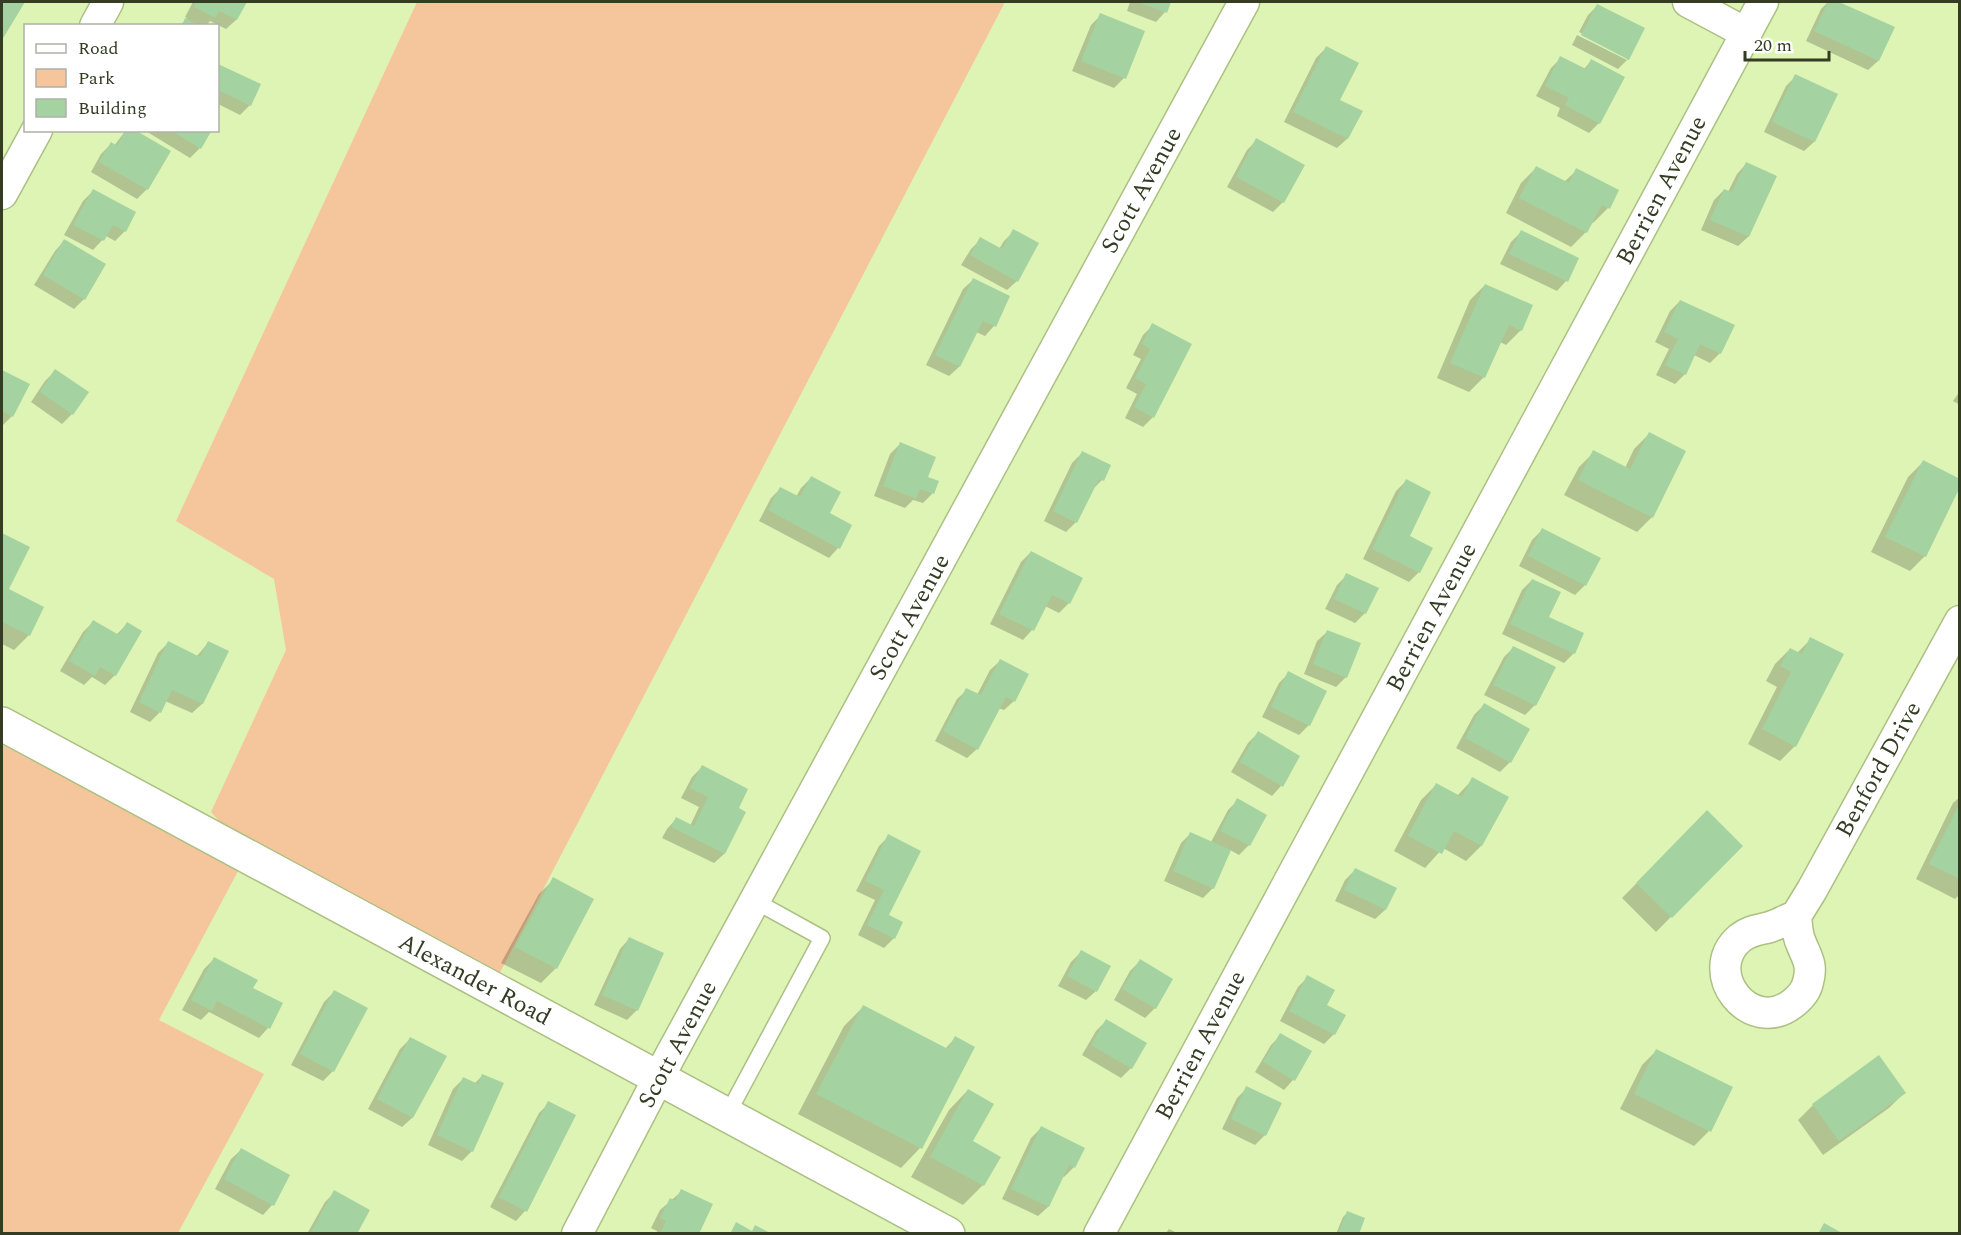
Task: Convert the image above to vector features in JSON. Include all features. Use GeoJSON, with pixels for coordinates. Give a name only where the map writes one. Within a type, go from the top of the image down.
{"type":"FeatureCollection","features":[{"type":"Feature","properties":{"kind":"street"},"geometry":{"type":"LineString","coordinates":[[96,24],[108,2]]}},
{"type":"Feature","properties":{"kind":"street","name":"Scott Avenue"},"geometry":{"type":"LineString","coordinates":[[577,1233],[659,1077],[1244,2]]}},
{"type":"Feature","properties":{"kind":"street"},"geometry":{"type":"LineString","coordinates":[[1688,2],[1746,33]]}},
{"type":"Feature","properties":{"kind":"street","name":"Berrien Avenue"},"geometry":{"type":"LineString","coordinates":[[1099,1233],[1763,2]]}},
{"type":"Feature","properties":{"kind":"street"},"geometry":{"type":"LineString","coordinates":[[2,194],[36,132]]}},
{"type":"Feature","properties":{"kind":"street","name":"Benford Drive"},"geometry":{"type":"LineString","coordinates":[[1796,916],[1959,621]]}},
{"type":"Feature","properties":{"kind":"street","name":"Alexander Road"},"geometry":{"type":"LineString","coordinates":[[2,724],[948,1233]]}},
{"type":"Feature","properties":{"kind":"lane"},"geometry":{"type":"LineString","coordinates":[[728,1114],[822,938],[755,901]]}},
{"type":"Feature","properties":{"kind":"green space"},"geometry":{"type":"Polygon","coordinates":[[[417,2],[1005,2],[495,982],[240,845],[211,812],[286,650],[274,579],[176,521],[417,2]]]}},
{"type":"Feature","properties":{"kind":"green space"},"geometry":{"type":"Polygon","coordinates":[[[2,724],[246,856],[159,1020],[264,1074],[178,1233],[2,1233],[2,724]]]}},
{"type":"Feature","properties":{"kind":"building"},"geometry":{"type":"Polygon","coordinates":[[[2,2],[25,2],[2,40],[2,2]]]}},
{"type":"Feature","properties":{"kind":"building"},"geometry":{"type":"Polygon","coordinates":[[[196,2],[247,2],[237,20],[219,11],[215,18],[194,7],[196,2]]]}},
{"type":"Feature","properties":{"kind":"building"},"geometry":{"type":"Polygon","coordinates":[[[1137,2],[1171,2],[1167,13],[1137,2]]]}},
{"type":"Feature","properties":{"kind":"building"},"geometry":{"type":"Polygon","coordinates":[[[1828,2],[1839,2],[1895,27],[1879,61],[1814,31],[1828,2]]]}},
{"type":"Feature","properties":{"kind":"building"},"geometry":{"type":"Polygon","coordinates":[[[1597,4],[1645,28],[1629,60],[1581,35],[1597,4]]]}},
{"type":"Feature","properties":{"kind":"building"},"geometry":{"type":"Polygon","coordinates":[[[1100,13],[1145,31],[1126,79],[1081,61],[1100,13]]]}},
{"type":"Feature","properties":{"kind":"building"},"geometry":{"type":"Polygon","coordinates":[[[185,18],[196,24],[183,24],[185,18]]]}},
{"type":"Feature","properties":{"kind":"building"},"geometry":{"type":"Polygon","coordinates":[[[1326,46],[1359,63],[1340,100],[1363,111],[1348,139],[1293,112],[1326,46]]]}},
{"type":"Feature","properties":{"kind":"building"},"geometry":{"type":"Polygon","coordinates":[[[1560,56],[1586,69],[1591,59],[1625,77],[1600,124],[1565,105],[1569,98],[1545,86],[1560,56]]]}},
{"type":"Feature","properties":{"kind":"building"},"geometry":{"type":"Polygon","coordinates":[[[219,64],[261,84],[251,106],[219,90],[219,64]]]}},
{"type":"Feature","properties":{"kind":"building"},"geometry":{"type":"Polygon","coordinates":[[[1795,74],[1838,94],[1815,142],[1772,122],[1795,74]]]}},
{"type":"Feature","properties":{"kind":"building"},"geometry":{"type":"Polygon","coordinates":[[[125,132],[138,132],[171,151],[148,190],[99,162],[111,142],[117,146],[125,132]]]}},
{"type":"Feature","properties":{"kind":"building"},"geometry":{"type":"Polygon","coordinates":[[[173,132],[211,132],[201,149],[173,132]]]}},
{"type":"Feature","properties":{"kind":"building"},"geometry":{"type":"Polygon","coordinates":[[[1256,138],[1305,165],[1284,203],[1236,177],[1256,138]]]}},
{"type":"Feature","properties":{"kind":"building"},"geometry":{"type":"Polygon","coordinates":[[[1746,162],[1777,176],[1749,237],[1710,220],[1724,189],[1732,192],[1746,162]]]}},
{"type":"Feature","properties":{"kind":"building"},"geometry":{"type":"Polygon","coordinates":[[[1536,166],[1569,183],[1576,168],[1619,190],[1610,209],[1602,205],[1587,233],[1519,198],[1536,166]]]}},
{"type":"Feature","properties":{"kind":"building"},"geometry":{"type":"Polygon","coordinates":[[[93,189],[136,212],[126,232],[113,225],[104,241],[73,225],[93,189]]]}},
{"type":"Feature","properties":{"kind":"building"},"geometry":{"type":"Polygon","coordinates":[[[1013,229],[1039,243],[1018,282],[970,255],[980,237],[1002,249],[1013,229]]]}},
{"type":"Feature","properties":{"kind":"building"},"geometry":{"type":"Polygon","coordinates":[[[1521,230],[1579,258],[1568,282],[1509,254],[1521,230]]]}},
{"type":"Feature","properties":{"kind":"building"},"geometry":{"type":"Polygon","coordinates":[[[64,239],[106,264],[85,300],[43,275],[64,239]]]}},
{"type":"Feature","properties":{"kind":"building"},"geometry":{"type":"Polygon","coordinates":[[[973,278],[1010,296],[996,327],[983,321],[960,367],[935,355],[973,278]]]}},
{"type":"Feature","properties":{"kind":"building"},"geometry":{"type":"Polygon","coordinates":[[[1485,284],[1533,305],[1522,331],[1509,325],[1485,378],[1450,363],[1485,284]]]}},
{"type":"Feature","properties":{"kind":"building"},"geometry":{"type":"Polygon","coordinates":[[[1680,300],[1735,325],[1721,354],[1700,344],[1686,375],[1665,365],[1678,339],[1664,332],[1680,300]]]}},
{"type":"Feature","properties":{"kind":"building"},"geometry":{"type":"Polygon","coordinates":[[[1152,323],[1192,344],[1154,418],[1134,407],[1146,384],[1135,378],[1150,349],[1142,344],[1152,323]]]}},
{"type":"Feature","properties":{"kind":"building"},"geometry":{"type":"Polygon","coordinates":[[[55,369],[89,392],[73,415],[40,392],[55,369]]]}},
{"type":"Feature","properties":{"kind":"building"},"geometry":{"type":"Polygon","coordinates":[[[2,370],[30,384],[13,417],[2,411],[2,370]]]}},
{"type":"Feature","properties":{"kind":"building"},"geometry":{"type":"Polygon","coordinates":[[[1649,432],[1686,451],[1653,518],[1578,480],[1593,450],[1630,469],[1649,432]]]}},
{"type":"Feature","properties":{"kind":"building"},"geometry":{"type":"Polygon","coordinates":[[[900,442],[936,457],[928,477],[939,481],[934,494],[920,489],[916,499],[883,486],[900,442]]]}},
{"type":"Feature","properties":{"kind":"building"},"geometry":{"type":"Polygon","coordinates":[[[1082,451],[1111,465],[1104,481],[1099,479],[1077,523],[1053,511],[1082,451]]]}},
{"type":"Feature","properties":{"kind":"building"},"geometry":{"type":"Polygon","coordinates":[[[1923,460],[1960,479],[1960,487],[1926,557],[1885,537],[1923,460]]]}},
{"type":"Feature","properties":{"kind":"building"},"geometry":{"type":"Polygon","coordinates":[[[811,476],[841,492],[830,513],[852,525],[840,549],[768,510],[780,487],[800,497],[811,476]]]}},
{"type":"Feature","properties":{"kind":"building"},"geometry":{"type":"Polygon","coordinates":[[[1406,479],[1431,492],[1410,536],[1433,548],[1420,573],[1372,549],[1406,479]]]}},
{"type":"Feature","properties":{"kind":"building"},"geometry":{"type":"Polygon","coordinates":[[[1542,528],[1601,558],[1586,586],[1528,556],[1542,528]]]}},
{"type":"Feature","properties":{"kind":"building"},"geometry":{"type":"Polygon","coordinates":[[[2,533],[30,547],[9,589],[44,607],[30,636],[2,622],[2,533]]]}},
{"type":"Feature","properties":{"kind":"building"},"geometry":{"type":"Polygon","coordinates":[[[1031,551],[1083,578],[1070,604],[1052,595],[1034,631],[999,614],[1031,551]]]}},
{"type":"Feature","properties":{"kind":"building"},"geometry":{"type":"Polygon","coordinates":[[[1346,573],[1379,588],[1366,614],[1334,599],[1346,573]]]}},
{"type":"Feature","properties":{"kind":"building"},"geometry":{"type":"Polygon","coordinates":[[[1532,579],[1561,592],[1549,617],[1584,633],[1575,654],[1510,624],[1532,579]]]}},
{"type":"Feature","properties":{"kind":"building"},"geometry":{"type":"Polygon","coordinates":[[[93,620],[119,635],[127,622],[142,631],[116,676],[100,667],[95,676],[69,661],[93,620]]]}},
{"type":"Feature","properties":{"kind":"building"},"geometry":{"type":"Polygon","coordinates":[[[1327,630],[1361,643],[1347,678],[1313,664],[1327,630]]]}},
{"type":"Feature","properties":{"kind":"building"},"geometry":{"type":"Polygon","coordinates":[[[1810,637],[1844,654],[1796,747],[1762,729],[1791,672],[1780,666],[1790,648],[1802,654],[1810,637]]]}},
{"type":"Feature","properties":{"kind":"building"},"geometry":{"type":"Polygon","coordinates":[[[168,641],[200,657],[208,641],[229,651],[203,704],[172,690],[161,713],[139,702],[168,641]]]}},
{"type":"Feature","properties":{"kind":"building"},"geometry":{"type":"Polygon","coordinates":[[[1513,646],[1556,667],[1536,706],[1493,685],[1513,646]]]}},
{"type":"Feature","properties":{"kind":"building"},"geometry":{"type":"Polygon","coordinates":[[[1000,659],[1029,674],[1015,702],[1006,697],[978,750],[943,731],[966,688],[981,695],[1000,659]]]}},
{"type":"Feature","properties":{"kind":"building"},"geometry":{"type":"Polygon","coordinates":[[[1288,671],[1327,691],[1310,726],[1271,707],[1288,671]]]}},
{"type":"Feature","properties":{"kind":"building"},"geometry":{"type":"Polygon","coordinates":[[[1484,703],[1530,729],[1511,763],[1465,738],[1484,703]]]}},
{"type":"Feature","properties":{"kind":"building"},"geometry":{"type":"Polygon","coordinates":[[[1258,731],[1300,756],[1283,787],[1240,762],[1258,731]]]}},
{"type":"Feature","properties":{"kind":"building"},"geometry":{"type":"Polygon","coordinates":[[[702,765],[748,789],[739,808],[746,812],[725,854],[671,827],[676,817],[694,826],[708,797],[690,788],[702,765]]]}},
{"type":"Feature","properties":{"kind":"building"},"geometry":{"type":"Polygon","coordinates":[[[1472,777],[1509,797],[1482,846],[1454,831],[1442,854],[1408,836],[1436,783],[1462,797],[1472,777]]]}},
{"type":"Feature","properties":{"kind":"building"},"geometry":{"type":"Polygon","coordinates":[[[1237,798],[1267,815],[1250,846],[1220,831],[1237,798]]]}},
{"type":"Feature","properties":{"kind":"building"},"geometry":{"type":"Polygon","coordinates":[[[1960,803],[1960,879],[1929,864],[1960,803]]]}},
{"type":"Feature","properties":{"kind":"building"},"geometry":{"type":"Polygon","coordinates":[[[1707,810],[1743,846],[1672,918],[1636,883],[1707,810]]]}},
{"type":"Feature","properties":{"kind":"building"},"geometry":{"type":"Polygon","coordinates":[[[1190,832],[1231,850],[1214,889],[1173,871],[1190,832]]]}},
{"type":"Feature","properties":{"kind":"building"},"geometry":{"type":"Polygon","coordinates":[[[888,834],[921,851],[889,915],[903,922],[895,939],[867,925],[884,890],[865,881],[888,834]]]}},
{"type":"Feature","properties":{"kind":"building"},"geometry":{"type":"Polygon","coordinates":[[[1355,868],[1397,888],[1386,910],[1344,890],[1355,868]]]}},
{"type":"Feature","properties":{"kind":"building"},"geometry":{"type":"Polygon","coordinates":[[[553,877],[594,899],[557,969],[515,947],[553,877]]]}},
{"type":"Feature","properties":{"kind":"building"},"geometry":{"type":"Polygon","coordinates":[[[629,937],[664,953],[638,1011],[602,995],[629,937]]]}},
{"type":"Feature","properties":{"kind":"building"},"geometry":{"type":"Polygon","coordinates":[[[1081,950],[1111,966],[1097,992],[1067,976],[1081,950]]]}},
{"type":"Feature","properties":{"kind":"building"},"geometry":{"type":"Polygon","coordinates":[[[214,957],[258,980],[253,988],[283,1003],[270,1029],[217,1001],[212,1011],[191,1000],[214,957]]]}},
{"type":"Feature","properties":{"kind":"building"},"geometry":{"type":"Polygon","coordinates":[[[1140,959],[1173,979],[1156,1009],[1122,989],[1140,959]]]}},
{"type":"Feature","properties":{"kind":"building"},"geometry":{"type":"Polygon","coordinates":[[[1307,975],[1335,990],[1327,1005],[1346,1015],[1335,1035],[1289,1011],[1307,975]]]}},
{"type":"Feature","properties":{"kind":"building"},"geometry":{"type":"Polygon","coordinates":[[[334,990],[368,1008],[334,1072],[300,1054],[334,990]]]}},
{"type":"Feature","properties":{"kind":"building"},"geometry":{"type":"Polygon","coordinates":[[[863,1005],[948,1049],[955,1036],[975,1047],[922,1149],[816,1094],[863,1005]]]}},
{"type":"Feature","properties":{"kind":"building"},"geometry":{"type":"Polygon","coordinates":[[[1106,1019],[1147,1043],[1132,1069],[1091,1045],[1106,1019]]]}},
{"type":"Feature","properties":{"kind":"building"},"geometry":{"type":"Polygon","coordinates":[[[1280,1033],[1312,1051],[1295,1081],[1263,1062],[1280,1033]]]}},
{"type":"Feature","properties":{"kind":"building"},"geometry":{"type":"Polygon","coordinates":[[[410,1037],[447,1056],[413,1118],[377,1099],[410,1037]]]}},
{"type":"Feature","properties":{"kind":"building"},"geometry":{"type":"Polygon","coordinates":[[[1656,1049],[1733,1087],[1711,1132],[1634,1094],[1656,1049]]]}},
{"type":"Feature","properties":{"kind":"building"},"geometry":{"type":"Polygon","coordinates":[[[1879,1055],[1906,1093],[1839,1141],[1812,1104],[1879,1055]]]}},
{"type":"Feature","properties":{"kind":"building"},"geometry":{"type":"Polygon","coordinates":[[[482,1074],[504,1083],[473,1152],[437,1135],[463,1077],[478,1084],[482,1074]]]}},
{"type":"Feature","properties":{"kind":"building"},"geometry":{"type":"Polygon","coordinates":[[[1246,1086],[1282,1103],[1266,1136],[1231,1119],[1246,1086]]]}},
{"type":"Feature","properties":{"kind":"building"},"geometry":{"type":"Polygon","coordinates":[[[968,1089],[994,1104],[973,1141],[1001,1157],[984,1186],[930,1157],[968,1089]]]}},
{"type":"Feature","properties":{"kind":"building"},"geometry":{"type":"Polygon","coordinates":[[[548,1101],[576,1115],[527,1212],[499,1197],[548,1101]]]}},
{"type":"Feature","properties":{"kind":"building"},"geometry":{"type":"Polygon","coordinates":[[[1041,1126],[1085,1148],[1075,1168],[1069,1165],[1049,1207],[1011,1189],[1041,1126]]]}},
{"type":"Feature","properties":{"kind":"building"},"geometry":{"type":"Polygon","coordinates":[[[241,1148],[290,1175],[274,1206],[224,1179],[241,1148]]]}},
{"type":"Feature","properties":{"kind":"building"},"geometry":{"type":"Polygon","coordinates":[[[681,1189],[713,1204],[699,1234],[660,1234],[666,1221],[660,1218],[670,1198],[675,1201],[681,1189]]]}},
{"type":"Feature","properties":{"kind":"building"},"geometry":{"type":"Polygon","coordinates":[[[334,1190],[370,1210],[357,1234],[310,1234],[334,1190]]]}},
{"type":"Feature","properties":{"kind":"building"},"geometry":{"type":"Polygon","coordinates":[[[1347,1211],[1365,1218],[1359,1234],[1338,1234],[1347,1211]]]}},
{"type":"Feature","properties":{"kind":"building"},"geometry":{"type":"Polygon","coordinates":[[[736,1222],[752,1231],[755,1225],[772,1234],[730,1234],[736,1222]]]}},
{"type":"Feature","properties":{"kind":"building"},"geometry":{"type":"Polygon","coordinates":[[[1824,1223],[1844,1234],[1818,1234],[1824,1223]]]}}]}
